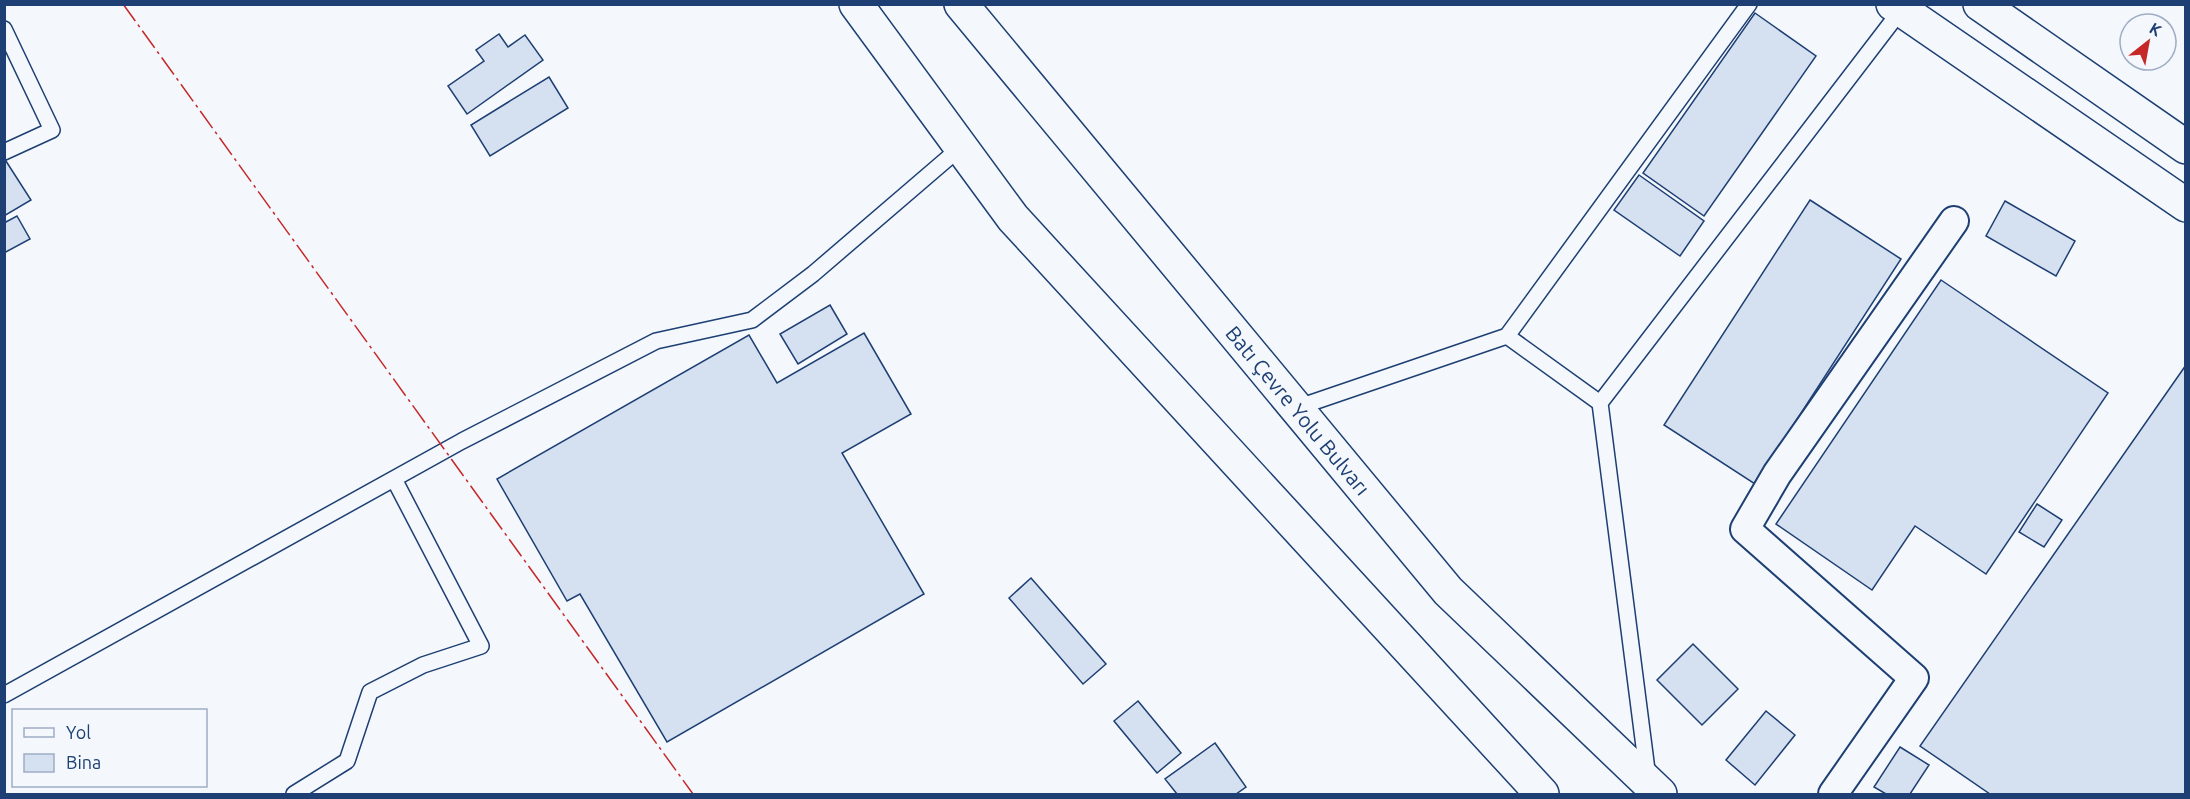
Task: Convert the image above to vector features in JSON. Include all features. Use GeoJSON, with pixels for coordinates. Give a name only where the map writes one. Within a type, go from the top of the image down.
{"type":"FeatureCollection","features":[{"type":"Feature","properties":{"kind":"main road"},"geometry":{"type":"LineString","coordinates":[[856,4],[1021,227],[1542,795]]}},
{"type":"Feature","properties":{"kind":"main road","name":"Batı Çevre Yolu Bulvarı"},"geometry":{"type":"LineString","coordinates":[[961,4],[1448,591],[1655,789]]}},
{"type":"Feature","properties":{"kind":"main road"},"geometry":{"type":"LineString","coordinates":[[1980,4],[2186,147]]}},
{"type":"Feature","properties":{"kind":"main road"},"geometry":{"type":"LineString","coordinates":[[1897,7],[2186,205]]}},
{"type":"Feature","properties":{"kind":"street"},"geometry":{"type":"LineString","coordinates":[[1835,794],[1914,678],[1745,529],[1777,474],[1954,221]]}},
{"type":"Feature","properties":{"kind":"lane"},"geometry":{"type":"LineString","coordinates":[[1296,408],[1507,336],[1749,4]]}},
{"type":"Feature","properties":{"kind":"lane"},"geometry":{"type":"LineString","coordinates":[[1655,789],[1600,403],[1897,7]]}},
{"type":"Feature","properties":{"kind":"lane"},"geometry":{"type":"LineString","coordinates":[[4,29],[52,130],[4,152]]}},
{"type":"Feature","properties":{"kind":"lane"},"geometry":{"type":"LineString","coordinates":[[4,695],[462,441],[656,341],[752,320],[813,274],[961,147]]}},
{"type":"Feature","properties":{"kind":"lane"},"geometry":{"type":"LineString","coordinates":[[1507,336],[1600,403]]}},
{"type":"Feature","properties":{"kind":"lane"},"geometry":{"type":"LineString","coordinates":[[294,795],[347,761],[370,692],[423,665],[481,646],[394,479]]}},
{"type":"Feature","properties":{"kind":"building"},"geometry":{"type":"Polygon","coordinates":[[[1755,13],[1816,56],[1704,216],[1643,173],[1755,13]]]}},
{"type":"Feature","properties":{"kind":"building"},"geometry":{"type":"Polygon","coordinates":[[[499,34],[508,47],[525,35],[543,60],[467,114],[448,86],[484,61],[476,50],[499,34]]]}},
{"type":"Feature","properties":{"kind":"building"},"geometry":{"type":"Polygon","coordinates":[[[549,77],[568,108],[490,156],[471,125],[549,77]]]}},
{"type":"Feature","properties":{"kind":"building"},"geometry":{"type":"Polygon","coordinates":[[[4,158],[31,200],[4,216],[4,158]]]}},
{"type":"Feature","properties":{"kind":"building"},"geometry":{"type":"Polygon","coordinates":[[[1639,175],[1704,221],[1680,256],[1614,210],[1639,175]]]}},
{"type":"Feature","properties":{"kind":"building"},"geometry":{"type":"Polygon","coordinates":[[[1810,200],[1901,259],[1755,484],[1664,425],[1810,200]]]}},
{"type":"Feature","properties":{"kind":"building"},"geometry":{"type":"Polygon","coordinates":[[[2005,201],[2075,241],[2056,276],[1986,236],[2005,201]]]}},
{"type":"Feature","properties":{"kind":"building"},"geometry":{"type":"Polygon","coordinates":[[[17,216],[30,239],[4,253],[4,223],[17,216]]]}},
{"type":"Feature","properties":{"kind":"building"},"geometry":{"type":"Polygon","coordinates":[[[1941,280],[2108,393],[1986,574],[1915,526],[1872,590],[1776,524],[1941,280]]]}},
{"type":"Feature","properties":{"kind":"building"},"geometry":{"type":"Polygon","coordinates":[[[830,305],[847,334],[798,364],[780,334],[830,305]]]}},
{"type":"Feature","properties":{"kind":"building"},"geometry":{"type":"Polygon","coordinates":[[[864,333],[911,414],[842,453],[924,594],[667,742],[580,594],[567,601],[497,479],[749,335],[777,383],[864,333]]]}},
{"type":"Feature","properties":{"kind":"building"},"geometry":{"type":"Polygon","coordinates":[[[2186,365],[2186,794],[1990,794],[1920,746],[2186,365]]]}},
{"type":"Feature","properties":{"kind":"building"},"geometry":{"type":"Polygon","coordinates":[[[2037,504],[2062,520],[2044,547],[2019,532],[2037,504]]]}},
{"type":"Feature","properties":{"kind":"building"},"geometry":{"type":"Polygon","coordinates":[[[1031,578],[1106,664],[1083,684],[1009,598],[1031,578]]]}},
{"type":"Feature","properties":{"kind":"building"},"geometry":{"type":"Polygon","coordinates":[[[1693,644],[1738,689],[1702,725],[1657,680],[1693,644]]]}},
{"type":"Feature","properties":{"kind":"building"},"geometry":{"type":"Polygon","coordinates":[[[1138,701],[1181,753],[1157,773],[1114,721],[1138,701]]]}},
{"type":"Feature","properties":{"kind":"building"},"geometry":{"type":"Polygon","coordinates":[[[1766,711],[1795,735],[1755,785],[1726,760],[1766,711]]]}},
{"type":"Feature","properties":{"kind":"building"},"geometry":{"type":"Polygon","coordinates":[[[1215,743],[1246,787],[1236,794],[1177,794],[1165,779],[1215,743]]]}},
{"type":"Feature","properties":{"kind":"building"},"geometry":{"type":"Polygon","coordinates":[[[1900,747],[1929,765],[1910,794],[1886,794],[1874,787],[1900,747]]]}},
{"type":"Feature","properties":{"kind":"power"},"geometry":{"type":"LineString","coordinates":[[123,4],[693,794]]}}]}
